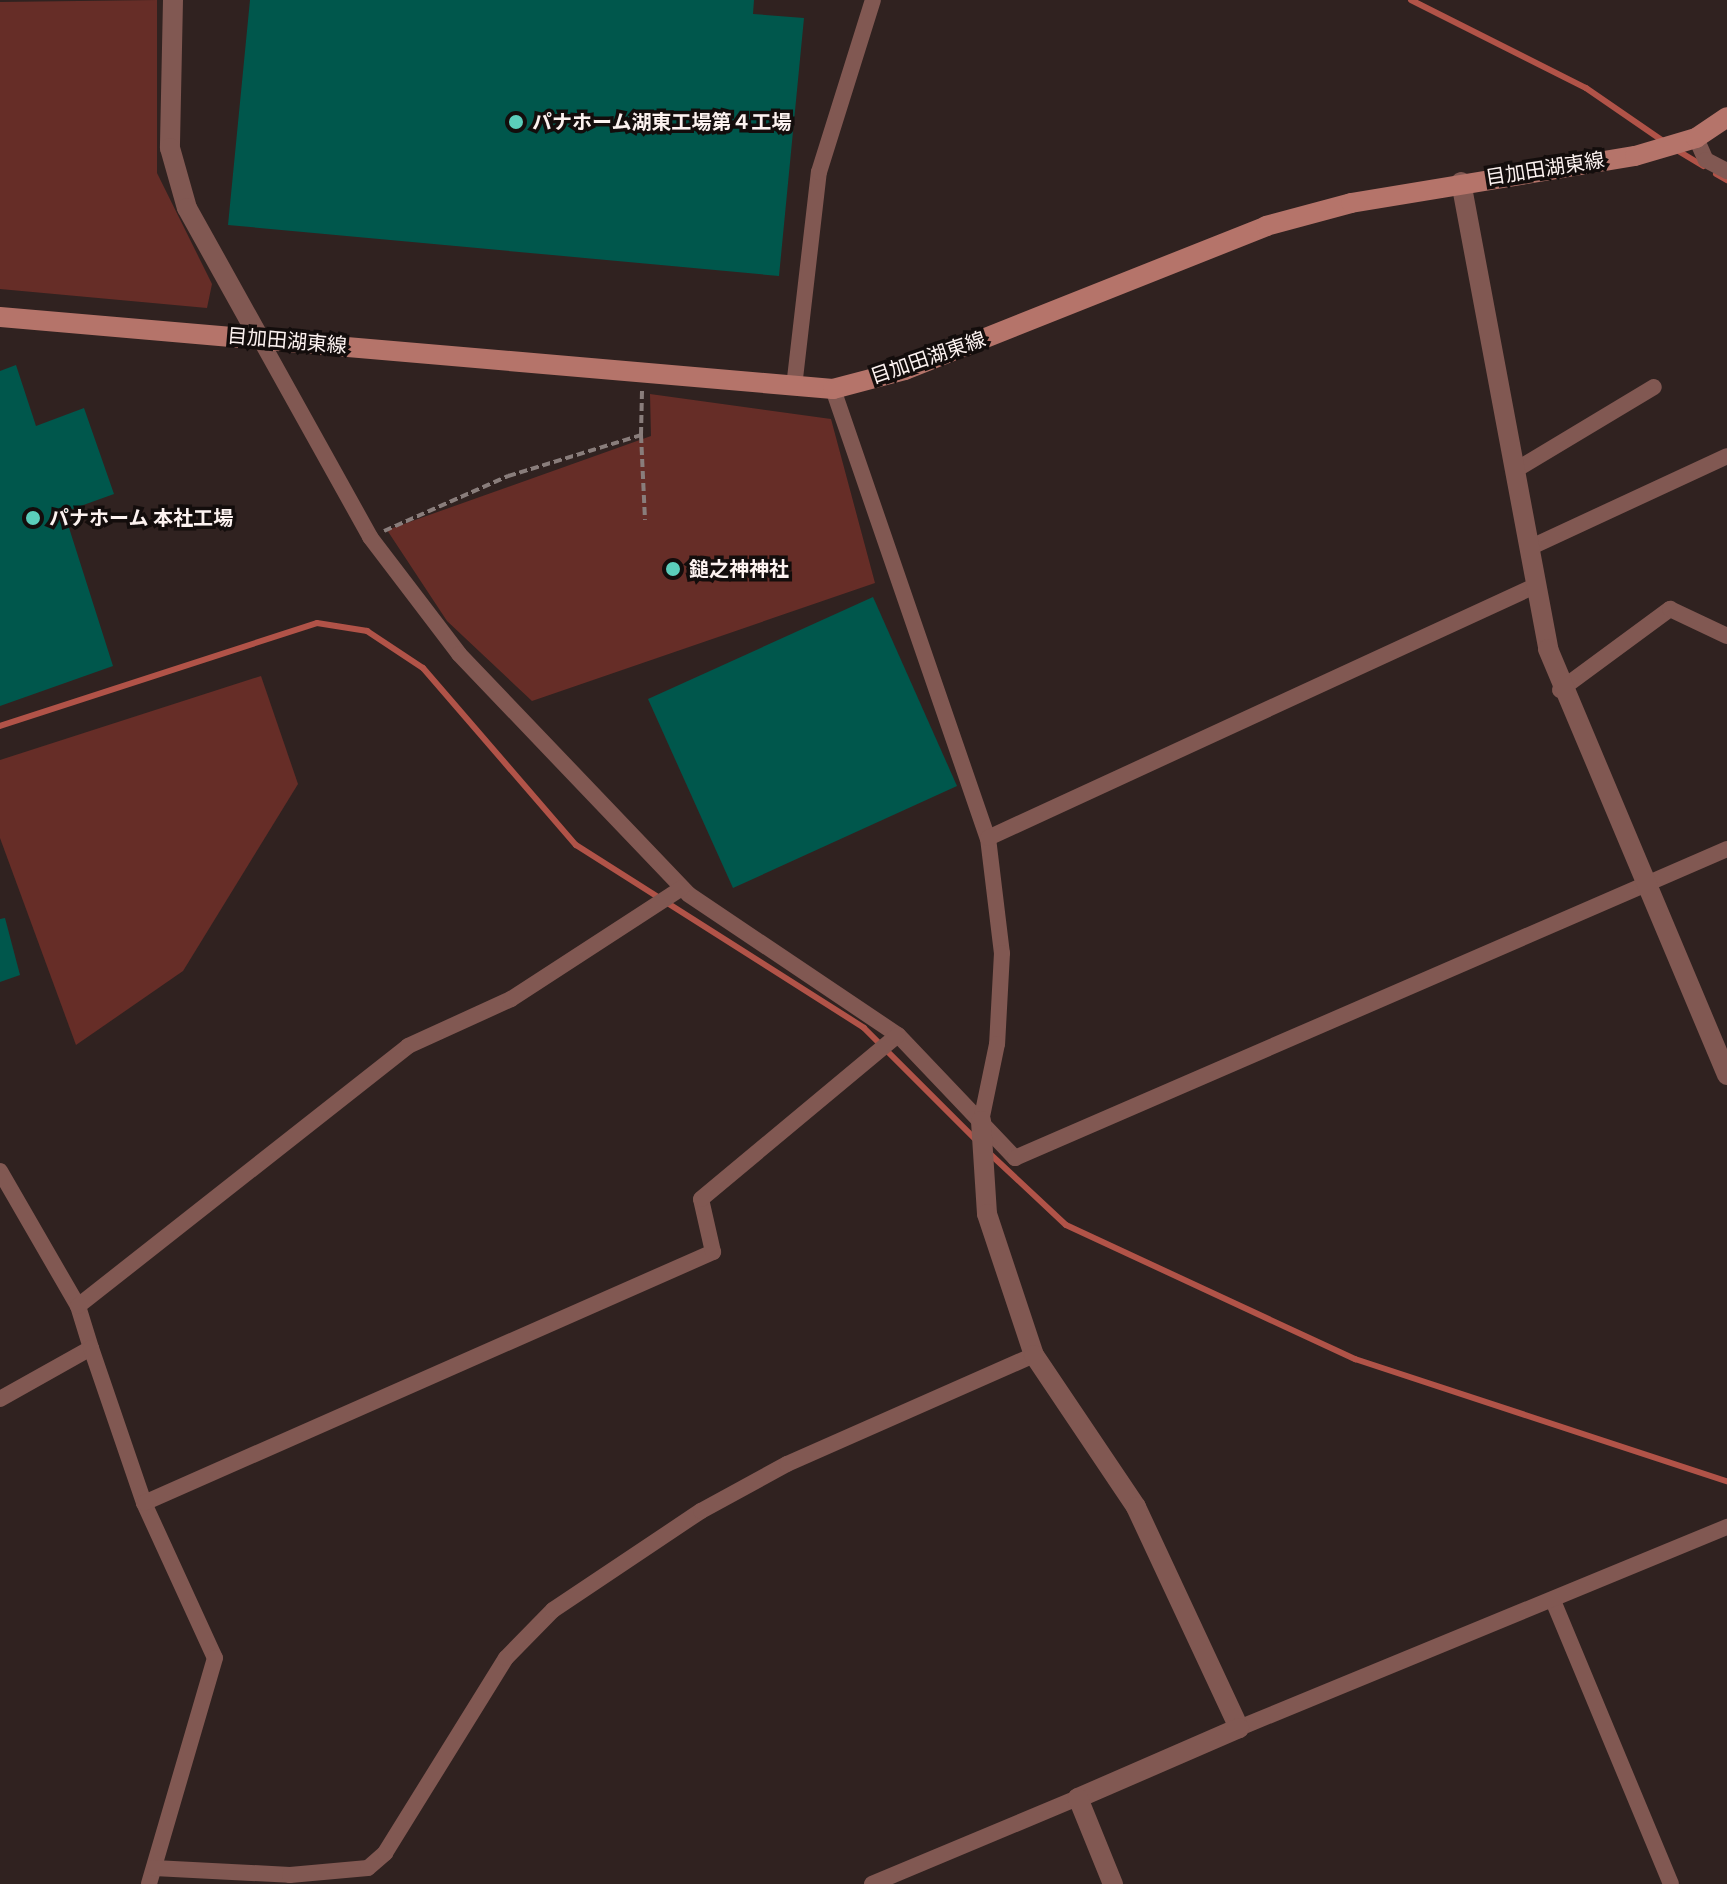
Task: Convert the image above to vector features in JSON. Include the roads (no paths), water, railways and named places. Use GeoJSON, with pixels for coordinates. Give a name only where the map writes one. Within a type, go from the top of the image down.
{"type":"FeatureCollection","features":[{"type":"Feature","properties":{"kind":"main road","name":"目加田湖東線"},"geometry":{"type":"LineString","coordinates":[[0,317],[833,389],[905,370],[1266,226],[1461,182],[1635,156],[1696,138],[1727,117]]}},
{"type":"Feature","properties":{"kind":"street"},"geometry":{"type":"LineString","coordinates":[[173,0],[170,148],[187,208],[370,537],[459,654],[682,888],[898,1035],[1015,1158],[1644,889],[1727,849]]}},
{"type":"Feature","properties":{"kind":"street"},"geometry":{"type":"LineString","coordinates":[[794,387],[819,172],[873,0]]}},
{"type":"Feature","properties":{"kind":"street"},"geometry":{"type":"LineString","coordinates":[[1696,138],[1706,160],[1727,171]]}},
{"type":"Feature","properties":{"kind":"street"},"geometry":{"type":"LineString","coordinates":[[1461,182],[1535,586],[1560,690],[1727,1075]]}},
{"type":"Feature","properties":{"kind":"street"},"geometry":{"type":"LineString","coordinates":[[1514,471],[1654,387]]}},
{"type":"Feature","properties":{"kind":"street"},"geometry":{"type":"LineString","coordinates":[[833,389],[988,838],[1002,953],[997,1044],[981,1121],[984,1162],[1003,1278],[1034,1355],[1136,1507],[1239,1728]]}},
{"type":"Feature","properties":{"kind":"street"},"geometry":{"type":"LineString","coordinates":[[1529,548],[1727,456]]}},
{"type":"Feature","properties":{"kind":"street"},"geometry":{"type":"LineString","coordinates":[[988,838],[1535,586]]}},
{"type":"Feature","properties":{"kind":"street"},"geometry":{"type":"LineString","coordinates":[[1560,690],[1670,609],[1727,636]]}},
{"type":"Feature","properties":{"kind":"street"},"geometry":{"type":"LineString","coordinates":[[78,1306],[408,1046],[511,999],[682,888]]}},
{"type":"Feature","properties":{"kind":"street"},"geometry":{"type":"LineString","coordinates":[[144,1503],[713,1252],[701,1199],[898,1035]]}},
{"type":"Feature","properties":{"kind":"street"},"geometry":{"type":"LineString","coordinates":[[0,1171],[78,1306],[144,1503],[215,1658],[151,1876],[290,1875],[368,1868],[385,1853],[506,1658],[553,1610],[701,1511],[787,1464],[1034,1355]]}},
{"type":"Feature","properties":{"kind":"street"},"geometry":{"type":"LineString","coordinates":[[0,1399],[91,1348]]}},
{"type":"Feature","properties":{"kind":"street"},"geometry":{"type":"LineString","coordinates":[[872,1884],[1239,1728],[1554,1603],[1727,1527]]}},
{"type":"Feature","properties":{"kind":"street"},"geometry":{"type":"LineString","coordinates":[[1554,1603],[1671,1884]]}},
{"type":"Feature","properties":{"kind":"street"},"geometry":{"type":"LineString","coordinates":[[1078,1798],[1113,1884]]}},
{"type":"Feature","properties":{"kind":"waterway"},"geometry":{"type":"LineString","coordinates":[[1411,0],[1586,88],[1666,143]]}},
{"type":"Feature","properties":{"kind":"waterway"},"geometry":{"type":"LineString","coordinates":[[1675,149],[1703,166]]}},
{"type":"Feature","properties":{"kind":"waterway"},"geometry":{"type":"LineString","coordinates":[[1716,174],[1727,180]]}},
{"type":"Feature","properties":{"kind":"waterway"},"geometry":{"type":"LineString","coordinates":[[0,726],[317,623],[367,631],[423,668],[576,845],[864,1028],[976,1140]]}},
{"type":"Feature","properties":{"kind":"waterway"},"geometry":{"type":"LineString","coordinates":[[989,1153],[1066,1225],[1355,1359],[1727,1481]]}},
{"type":"Feature","properties":{"kind":"place","name":"パナホーム湖東工場第４工場"},"geometry":{"type":"Point","coordinates":[516,122]}},
{"type":"Feature","properties":{"kind":"place","name":"パナホーム 本社工場"},"geometry":{"type":"Point","coordinates":[33,518]}},
{"type":"Feature","properties":{"kind":"place","name":"鎚之神神社"},"geometry":{"type":"Point","coordinates":[673,569]}}]}
